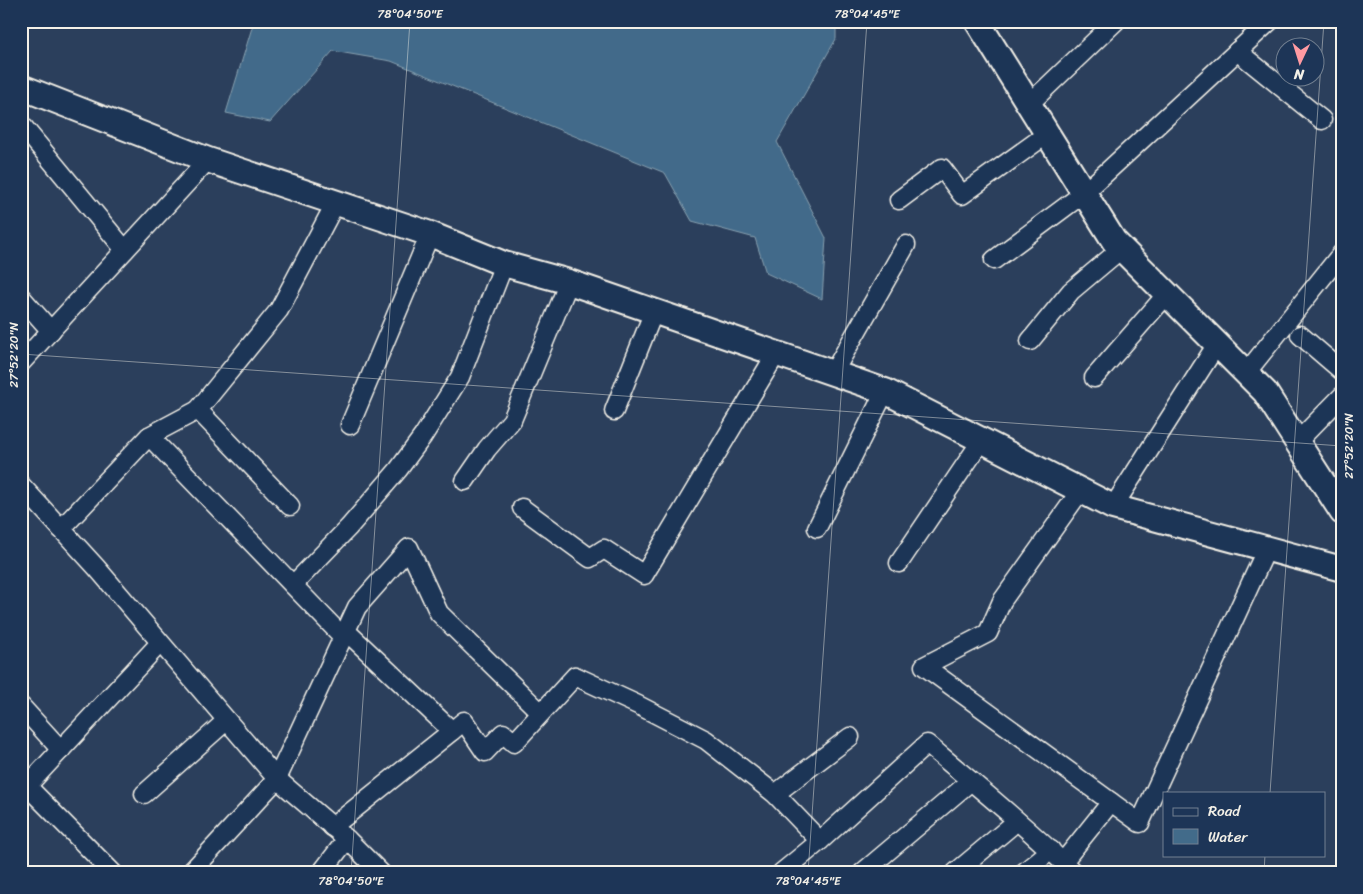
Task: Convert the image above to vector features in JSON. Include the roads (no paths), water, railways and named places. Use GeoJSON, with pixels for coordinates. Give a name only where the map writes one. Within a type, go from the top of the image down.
{"type":"FeatureCollection","features":[{"type":"Feature","properties":{"kind":"street"},"geometry":{"type":"LineString","coordinates":[[977,21],[1114,241],[1265,392],[1342,512]]}},
{"type":"Feature","properties":{"kind":"street"},"geometry":{"type":"LineString","coordinates":[[1029,104],[1116,21]]}},
{"type":"Feature","properties":{"kind":"street"},"geometry":{"type":"LineString","coordinates":[[994,260],[1084,193],[1270,21]]}},
{"type":"Feature","properties":{"kind":"street"},"geometry":{"type":"LineString","coordinates":[[1237,51],[1322,120]]}},
{"type":"Feature","properties":{"kind":"street"},"geometry":{"type":"LineString","coordinates":[[21,87],[208,160],[430,234],[504,264],[569,282],[885,391],[1113,507],[1342,569]]}},
{"type":"Feature","properties":{"kind":"street"},"geometry":{"type":"LineString","coordinates":[[21,124],[125,250]]}},
{"type":"Feature","properties":{"kind":"street"},"geometry":{"type":"LineString","coordinates":[[899,200],[942,168],[962,194],[1046,134]]}},
{"type":"Feature","properties":{"kind":"street"},"geometry":{"type":"LineString","coordinates":[[21,363],[208,160]]}},
{"type":"Feature","properties":{"kind":"street"},"geometry":{"type":"LineString","coordinates":[[61,529],[149,436],[198,410],[279,310],[336,202]]}},
{"type":"Feature","properties":{"kind":"street"},"geometry":{"type":"LineString","coordinates":[[350,425],[430,234]]}},
{"type":"Feature","properties":{"kind":"street"},"geometry":{"type":"LineString","coordinates":[[833,373],[906,245]]}},
{"type":"Feature","properties":{"kind":"street"},"geometry":{"type":"LineString","coordinates":[[1030,341],[1071,291],[1121,249]]}},
{"type":"Feature","properties":{"kind":"street"},"geometry":{"type":"LineString","coordinates":[[1246,373],[1342,253]]}},
{"type":"Feature","properties":{"kind":"street"},"geometry":{"type":"LineString","coordinates":[[293,585],[349,527],[398,470],[423,436],[460,377],[504,264]]}},
{"type":"Feature","properties":{"kind":"street"},"geometry":{"type":"LineString","coordinates":[[465,480],[487,449],[512,420],[569,282]]}},
{"type":"Feature","properties":{"kind":"street"},"geometry":{"type":"LineString","coordinates":[[1094,378],[1166,294]]}},
{"type":"Feature","properties":{"kind":"street"},"geometry":{"type":"LineString","coordinates":[[21,297],[51,331]]}},
{"type":"Feature","properties":{"kind":"street"},"geometry":{"type":"LineString","coordinates":[[614,411],[654,311]]}},
{"type":"Feature","properties":{"kind":"street"},"geometry":{"type":"LineString","coordinates":[[1300,336],[1342,371]]}},
{"type":"Feature","properties":{"kind":"street"},"geometry":{"type":"LineString","coordinates":[[1113,507],[1217,344]]}},
{"type":"Feature","properties":{"kind":"street"},"geometry":{"type":"LineString","coordinates":[[522,508],[590,558],[604,549],[644,575],[776,354]]}},
{"type":"Feature","properties":{"kind":"street"},"geometry":{"type":"LineString","coordinates":[[817,528],[885,391]]}},
{"type":"Feature","properties":{"kind":"street"},"geometry":{"type":"LineString","coordinates":[[1297,442],[1342,396]]}},
{"type":"Feature","properties":{"kind":"street"},"geometry":{"type":"LineString","coordinates":[[198,410],[290,506]]}},
{"type":"Feature","properties":{"kind":"street"},"geometry":{"type":"LineString","coordinates":[[149,436],[293,585],[452,731]]}},
{"type":"Feature","properties":{"kind":"street"},"geometry":{"type":"LineString","coordinates":[[899,563],[982,440]]}},
{"type":"Feature","properties":{"kind":"street"},"geometry":{"type":"LineString","coordinates":[[21,484],[96,567],[277,779],[346,839],[381,873]]}},
{"type":"Feature","properties":{"kind":"street"},"geometry":{"type":"LineString","coordinates":[[1081,490],[1002,601],[988,632],[924,666],[1140,823],[1267,548]]}},
{"type":"Feature","properties":{"kind":"street"},"geometry":{"type":"LineString","coordinates":[[190,873],[277,779],[357,607],[409,548],[439,613],[541,713]]}},
{"type":"Feature","properties":{"kind":"street"},"geometry":{"type":"LineString","coordinates":[[113,873],[24,789],[160,643]]}},
{"type":"Feature","properties":{"kind":"street"},"geometry":{"type":"LineString","coordinates":[[332,827],[464,721],[485,752],[502,733],[514,743],[575,676],[638,705],[706,740],[776,794],[820,841]]}},
{"type":"Feature","properties":{"kind":"street"},"geometry":{"type":"LineString","coordinates":[[21,706],[61,750]]}},
{"type":"Feature","properties":{"kind":"street"},"geometry":{"type":"LineString","coordinates":[[144,794],[226,721]]}},
{"type":"Feature","properties":{"kind":"street"},"geometry":{"type":"LineString","coordinates":[[776,794],[850,737]]}},
{"type":"Feature","properties":{"kind":"street"},"geometry":{"type":"LineString","coordinates":[[781,873],[820,841],[927,744],[1063,862]]}},
{"type":"Feature","properties":{"kind":"street"},"geometry":{"type":"LineString","coordinates":[[862,873],[971,781]]}},
{"type":"Feature","properties":{"kind":"street"},"geometry":{"type":"LineString","coordinates":[[1023,873],[1063,862],[1111,802]]}},
{"type":"Feature","properties":{"kind":"street"},"geometry":{"type":"LineString","coordinates":[[955,873],[1017,822]]}},
{"type":"Feature","properties":{"kind":"street"},"geometry":{"type":"LineString","coordinates":[[321,873],[346,839]]}},
{"type":"Feature","properties":{"kind":"water"},"geometry":{"type":"Polygon","coordinates":[[[254,21],[836,21],[836,39],[777,142],[826,238],[822,299],[766,273],[755,238],[692,221],[665,173],[391,61],[333,51],[270,122],[226,113],[254,21]]]}}]}
